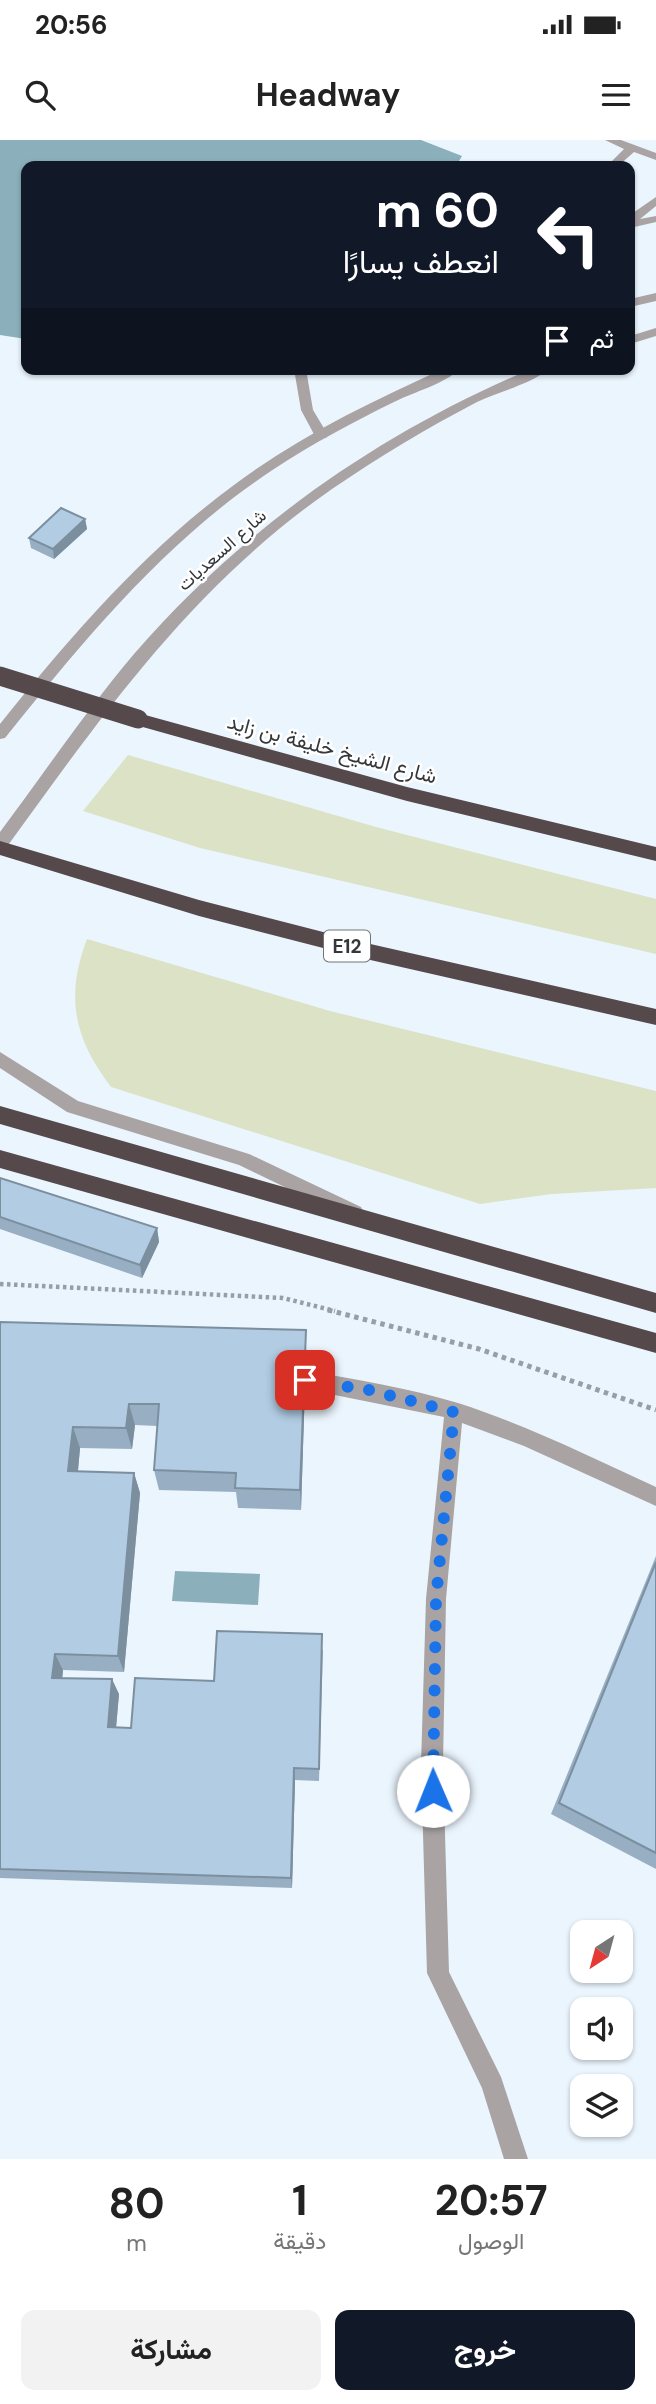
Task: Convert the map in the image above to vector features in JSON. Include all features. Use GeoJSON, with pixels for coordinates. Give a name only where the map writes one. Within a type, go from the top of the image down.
{"type":"FeatureCollection","features":[{"type":"Feature","properties":{"kind":"highway","name":"شارع الشيخ خليفة بن زايد"},"geometry":{"type":"LineString","coordinates":[[0,676],[138,719],[407,794],[656,854]]}},
{"type":"Feature","properties":{"kind":"highway","name":"E12"},"geometry":{"type":"LineString","coordinates":[[0,846],[41,862],[199,908],[366,951],[656,1017]]}},
{"type":"Feature","properties":{"kind":"highway"},"geometry":{"type":"LineString","coordinates":[[0,1115],[656,1303]]}},
{"type":"Feature","properties":{"kind":"highway"},"geometry":{"type":"LineString","coordinates":[[2,1161],[656,1343]]}},
{"type":"Feature","properties":{"kind":"street"},"geometry":{"type":"LineString","coordinates":[[611,140],[656,157]]}},
{"type":"Feature","properties":{"kind":"street"},"geometry":{"type":"LineString","coordinates":[[618,161],[632,148]]}},
{"type":"Feature","properties":{"kind":"street"},"geometry":{"type":"LineString","coordinates":[[635,218],[656,200]]}},
{"type":"Feature","properties":{"kind":"street"},"geometry":{"type":"LineString","coordinates":[[635,221],[656,219]]}},
{"type":"Feature","properties":{"kind":"street"},"geometry":{"type":"LineString","coordinates":[[635,302],[656,297]]}},
{"type":"Feature","properties":{"kind":"street"},"geometry":{"type":"LineString","coordinates":[[635,338],[656,332]]}},
{"type":"Feature","properties":{"kind":"street"},"geometry":{"type":"LineString","coordinates":[[301,375],[307,410],[321,435]]}},
{"type":"Feature","properties":{"kind":"street","name":"شارع السعديات"},"geometry":{"type":"LineString","coordinates":[[0,734],[67,650],[186,531],[243,485],[321,435],[442,375]]}},
{"type":"Feature","properties":{"kind":"street","name":"شارع السعديات"},"geometry":{"type":"LineString","coordinates":[[0,846],[139,657],[233,564],[308,502],[379,451],[456,407],[529,375]]}},
{"type":"Feature","properties":{"kind":"street"},"geometry":{"type":"LineString","coordinates":[[0,1059],[73,1107],[243,1159],[331,1199],[373,1223]]}},
{"type":"Feature","properties":{"kind":"street"},"geometry":{"type":"LineString","coordinates":[[305,1380],[369,1390],[454,1412],[544,1447],[656,1497]]}},
{"type":"Feature","properties":{"kind":"street"},"geometry":{"type":"LineString","coordinates":[[454,1412],[436,1599],[432,1764],[438,1973],[493,2085],[516,2159]]}},
{"type":"Feature","properties":{"kind":"path"},"geometry":{"type":"LineString","coordinates":[[0,1284],[283,1298],[478,1349],[656,1410]]}},
{"type":"Feature","properties":{"kind":"green space"},"geometry":{"type":"Polygon","coordinates":[[[128,755],[376,827],[656,899],[656,954],[200,848],[83,811],[128,755]]]}},
{"type":"Feature","properties":{"kind":"green space"},"geometry":{"type":"Polygon","coordinates":[[[87,939],[330,1011],[656,1091],[656,1188],[552,1194],[480,1204],[111,1087],[89,1051],[77,1016],[76,980],[87,939]]]}},
{"type":"Feature","properties":{"kind":"water"},"geometry":{"type":"Polygon","coordinates":[[[0,140],[421,140],[462,156],[459,161],[21,161],[21,338],[0,335],[0,140]]]}},
{"type":"Feature","properties":{"kind":"water"},"geometry":{"type":"Polygon","coordinates":[[[175,1571],[260,1574],[258,1605],[172,1601],[175,1571]]]}},
{"type":"Feature","properties":{"kind":"building"},"geometry":{"type":"Polygon","coordinates":[[[61,508],[85,519],[53,549],[29,538],[61,508]]]}},
{"type":"Feature","properties":{"kind":"building"},"geometry":{"type":"Polygon","coordinates":[[[0,1178],[157,1228],[140,1265],[0,1217],[0,1178]]]}},
{"type":"Feature","properties":{"kind":"building"},"geometry":{"type":"Polygon","coordinates":[[[0,1322],[306,1330],[300,1490],[235,1488],[236,1473],[154,1470],[159,1404],[129,1404],[126,1428],[73,1427],[68,1471],[134,1473],[118,1656],[55,1654],[52,1678],[112,1679],[108,1727],[131,1728],[135,1678],[214,1681],[217,1631],[322,1634],[319,1769],[294,1768],[291,1878],[0,1869],[0,1322]]]}},
{"type":"Feature","properties":{"kind":"building"},"geometry":{"type":"Polygon","coordinates":[[[656,1562],[656,1853],[559,1803],[656,1562]]]}},
{"type":"Feature","properties":{"kind":"route"},"geometry":{"type":"LineString","coordinates":[[305,1380],[369,1390],[454,1412],[436,1599],[433,1791]]}}]}
